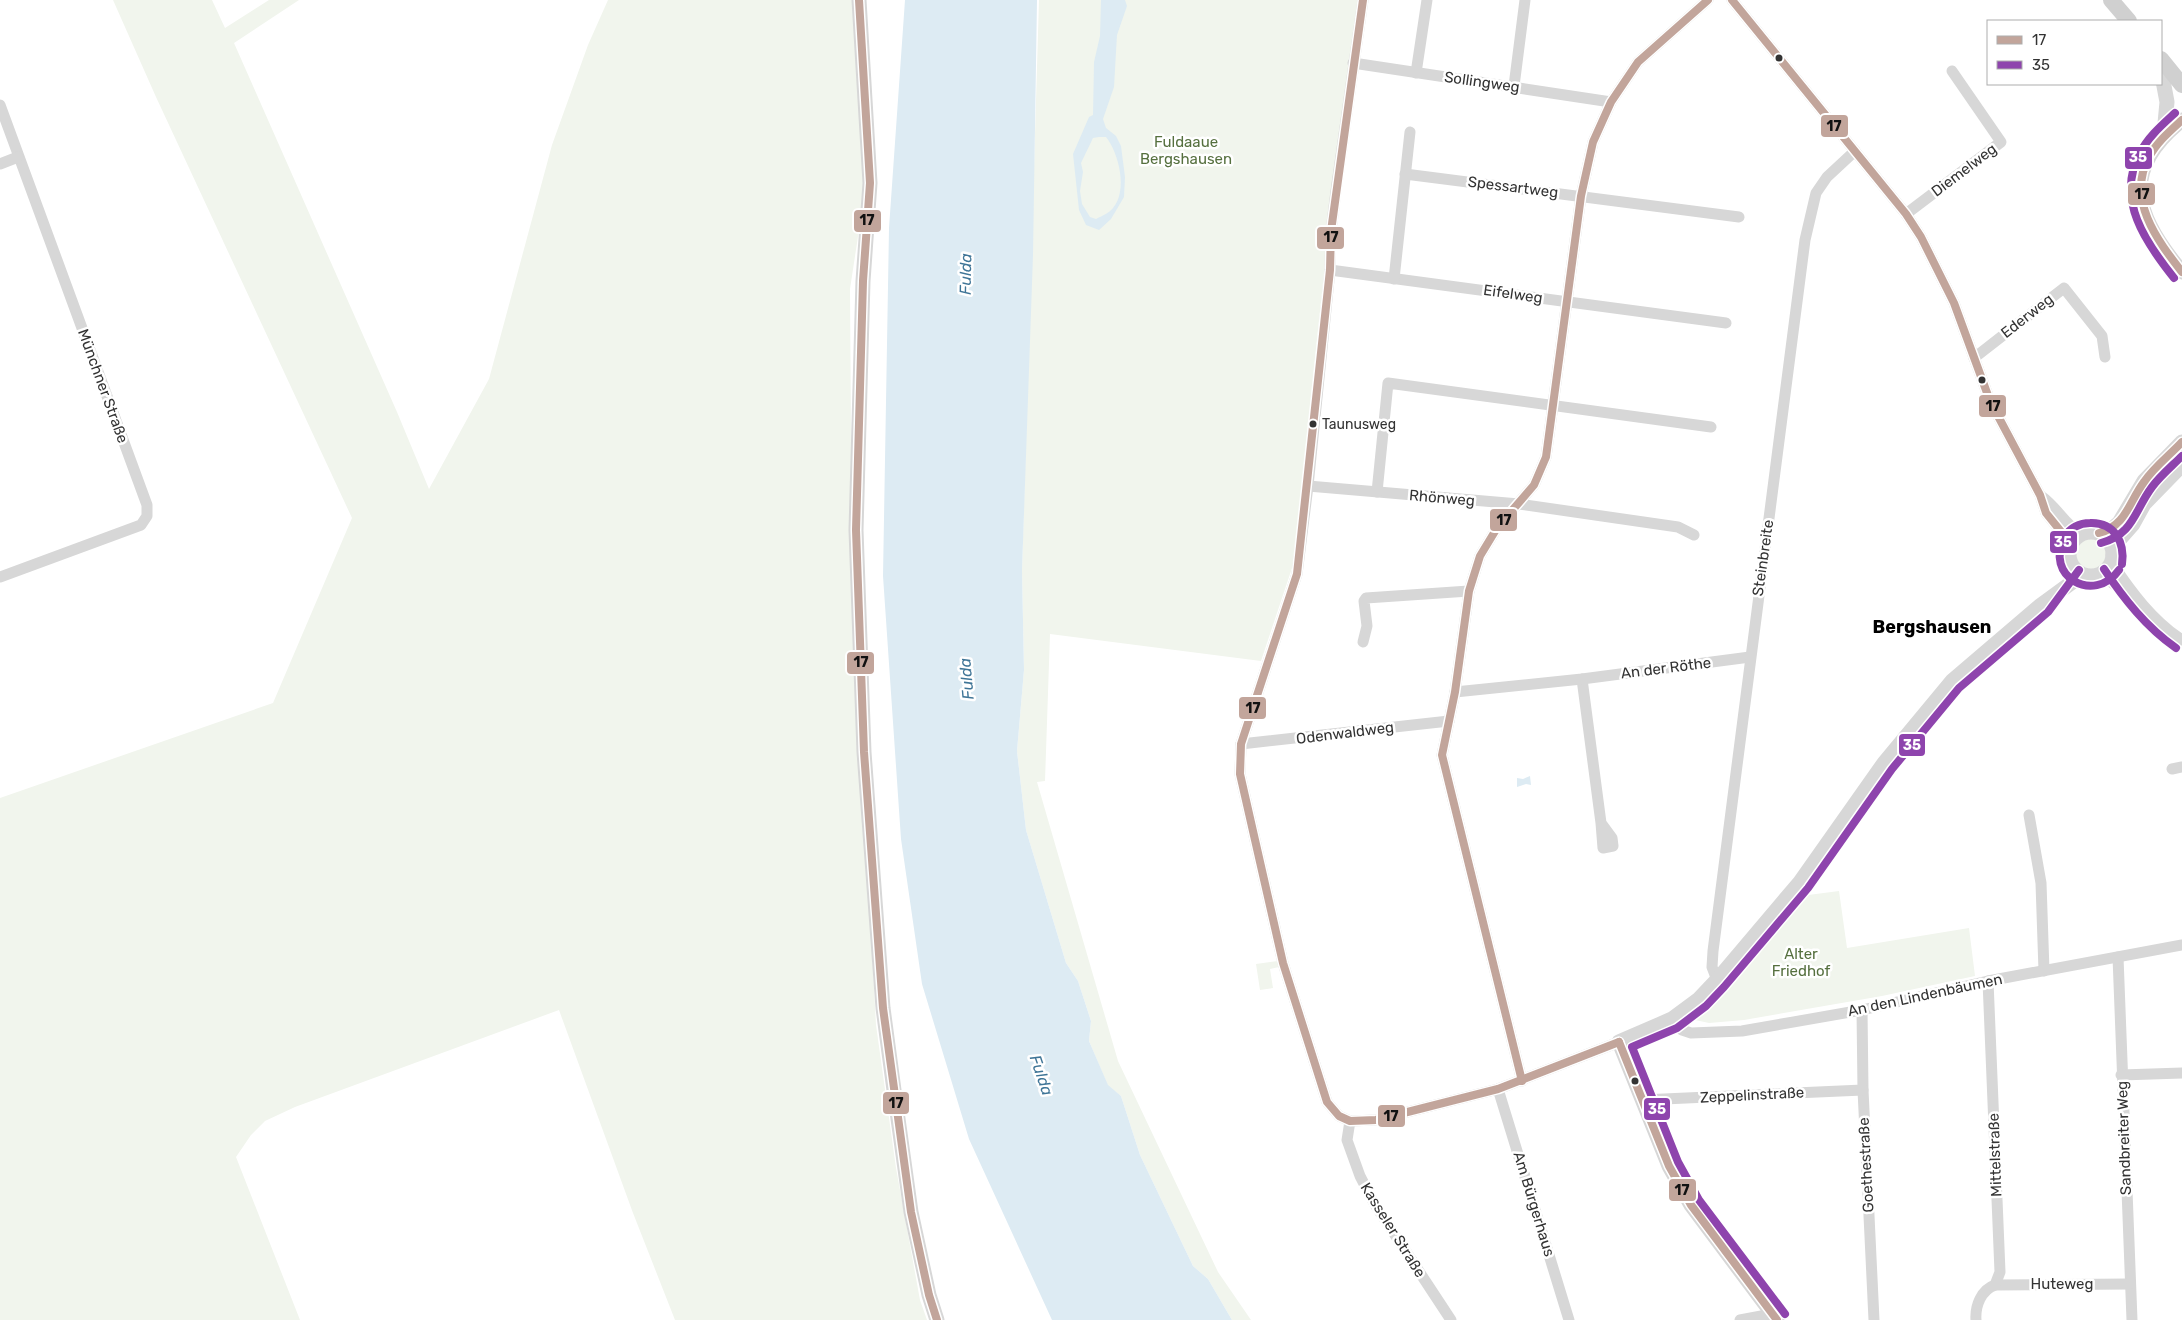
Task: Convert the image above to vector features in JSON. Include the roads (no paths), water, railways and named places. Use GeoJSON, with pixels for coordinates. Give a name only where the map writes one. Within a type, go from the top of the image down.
{"type":"FeatureCollection","features":[{"type":"Feature","properties":{"kind":"main road"},"geometry":{"type":"LineString","coordinates":[[2111,0],[2128,20]]}},
{"type":"Feature","properties":{"kind":"main road"},"geometry":{"type":"LineString","coordinates":[[2162,60],[2182,85]]}},
{"type":"Feature","properties":{"kind":"street"},"geometry":{"type":"LineString","coordinates":[[860,0],[870,183],[863,281],[856,530],[864,752],[883,1008],[913,1222],[929,1295],[937,1320]]}},
{"type":"Feature","properties":{"kind":"street"},"geometry":{"type":"LineString","coordinates":[[1363,0],[1331,231],[1330,270],[1308,486],[1293,589],[1241,744],[1240,774],[1283,963],[1327,1102],[1339,1116],[1350,1121],[1376,1120],[1498,1089],[1619,1042],[1672,1019],[1698,999],[1717,980],[1800,882],[1884,763],[1952,681],[2041,605],[2077,569]]}},
{"type":"Feature","properties":{"kind":"street"},"geometry":{"type":"LineString","coordinates":[[1416,73],[1427,0]]}},
{"type":"Feature","properties":{"kind":"street"},"geometry":{"type":"LineString","coordinates":[[1514,86],[1525,0]]}},
{"type":"Feature","properties":{"kind":"street"},"geometry":{"type":"LineString","coordinates":[[1522,1081],[1442,755],[1455,692],[1469,591],[1480,556],[1497,528],[1534,485],[1546,456],[1581,196],[1593,142],[1611,102],[1638,62],[1708,0]]}},
{"type":"Feature","properties":{"kind":"street"},"geometry":{"type":"LineString","coordinates":[[1732,0],[1906,214],[1921,237],[1954,303],[1990,401],[2040,495],[2046,513],[2066,539],[2077,569]]}},
{"type":"Feature","properties":{"kind":"street","name":"Sollingweg"},"geometry":{"type":"LineString","coordinates":[[1353,63],[1611,102]]}},
{"type":"Feature","properties":{"kind":"street","name":"Diemelweg"},"geometry":{"type":"LineString","coordinates":[[1906,214],[2001,142],[1952,71]]}},
{"type":"Feature","properties":{"kind":"street"},"geometry":{"type":"LineString","coordinates":[[2162,75],[2167,102],[2164,134]]}},
{"type":"Feature","properties":{"kind":"street","name":"Münchner Straße"},"geometry":{"type":"LineString","coordinates":[[0,105],[147,504],[147,516],[141,525],[0,577]]}},
{"type":"Feature","properties":{"kind":"street"},"geometry":{"type":"LineString","coordinates":[[2182,120],[2164,134],[2149,154],[2140,178],[2140,196],[2149,226],[2182,272]]}},
{"type":"Feature","properties":{"kind":"street"},"geometry":{"type":"LineString","coordinates":[[1394,278],[1410,132]]}},
{"type":"Feature","properties":{"kind":"street","name":"Steinbreite"},"geometry":{"type":"LineString","coordinates":[[1717,980],[1712,966],[1713,951],[1802,260],[1810,214],[1816,193],[1827,177],[1855,151]]}},
{"type":"Feature","properties":{"kind":"street"},"geometry":{"type":"LineString","coordinates":[[0,164],[18,157]]}},
{"type":"Feature","properties":{"kind":"street","name":"Spessartweg"},"geometry":{"type":"LineString","coordinates":[[1405,174],[1740,217]]}},
{"type":"Feature","properties":{"kind":"street","name":"Eifelweg"},"geometry":{"type":"LineString","coordinates":[[1330,270],[1726,323]]}},
{"type":"Feature","properties":{"kind":"street","name":"Ederweg"},"geometry":{"type":"LineString","coordinates":[[1974,358],[2064,288],[2102,336],[2105,357]]}},
{"type":"Feature","properties":{"kind":"street"},"geometry":{"type":"LineString","coordinates":[[1377,492],[1388,383],[1711,427]]}},
{"type":"Feature","properties":{"kind":"street"},"geometry":{"type":"LineString","coordinates":[[2070,548],[2073,541],[2081,534],[2111,530],[2120,523],[2144,481],[2182,442]]}},
{"type":"Feature","properties":{"kind":"street"},"geometry":{"type":"LineString","coordinates":[[2097,576],[2103,573],[2113,559],[2118,541],[2133,524],[2144,504],[2182,465]]}},
{"type":"Feature","properties":{"kind":"street","name":"Rhönweg"},"geometry":{"type":"LineString","coordinates":[[1308,486],[1519,504],[1678,527],[1694,535]]}},
{"type":"Feature","properties":{"kind":"street"},"geometry":{"type":"LineString","coordinates":[[2040,495],[2070,526],[2081,534]]}},
{"type":"Feature","properties":{"kind":"street"},"geometry":{"type":"LineString","coordinates":[[2099,533],[2110,542],[2113,559],[2145,608]]}},
{"type":"Feature","properties":{"kind":"street"},"geometry":{"type":"LineString","coordinates":[[2077,569],[2107,579],[2145,608],[2168,631],[2182,640]]}},
{"type":"Feature","properties":{"kind":"street"},"geometry":{"type":"LineString","coordinates":[[1363,642],[1367,626],[1364,601],[1366,598],[1469,591]]}},
{"type":"Feature","properties":{"kind":"street","name":"An der Röthe"},"geometry":{"type":"LineString","coordinates":[[1455,692],[1750,657]]}},
{"type":"Feature","properties":{"kind":"street"},"geometry":{"type":"LineString","coordinates":[[1582,678],[1601,823]]}},
{"type":"Feature","properties":{"kind":"street","name":"Odenwaldweg"},"geometry":{"type":"LineString","coordinates":[[1241,744],[1448,721]]}},
{"type":"Feature","properties":{"kind":"street"},"geometry":{"type":"LineString","coordinates":[[2030,815],[2041,883],[2044,971]]}},
{"type":"Feature","properties":{"kind":"street","name":"An den Lindenbäumen"},"geometry":{"type":"LineString","coordinates":[[1672,1019],[1682,1030],[1703,1034],[1742,1031],[1862,1010],[1988,981],[2182,945]]}},
{"type":"Feature","properties":{"kind":"street","name":"Sandbreiter Weg"},"geometry":{"type":"LineString","coordinates":[[2118,957],[2129,1284],[2132,1320]]}},
{"type":"Feature","properties":{"kind":"street","name":"Mittelstraße"},"geometry":{"type":"LineString","coordinates":[[1988,981],[2000,1264],[1995,1285]]}},
{"type":"Feature","properties":{"kind":"street","name":"Goethestraße"},"geometry":{"type":"LineString","coordinates":[[1862,1010],[1863,1090],[1874,1320]]}},
{"type":"Feature","properties":{"kind":"street"},"geometry":{"type":"LineString","coordinates":[[1619,1042],[1669,1166],[1691,1205],[1775,1317]]}},
{"type":"Feature","properties":{"kind":"street"},"geometry":{"type":"LineString","coordinates":[[2121,1075],[2182,1073]]}},
{"type":"Feature","properties":{"kind":"street","name":"Am Bürgerhaus"},"geometry":{"type":"LineString","coordinates":[[1498,1089],[1570,1320]]}},
{"type":"Feature","properties":{"kind":"street","name":"Zeppelinstraße"},"geometry":{"type":"LineString","coordinates":[[1642,1100],[1863,1090]]}},
{"type":"Feature","properties":{"kind":"street","name":"Kasseler Straße"},"geometry":{"type":"LineString","coordinates":[[1350,1121],[1347,1140],[1360,1176],[1374,1203],[1451,1320]]}},
{"type":"Feature","properties":{"kind":"street","name":"Huteweg"},"geometry":{"type":"LineString","coordinates":[[1995,1285],[2129,1284]]}},
{"type":"Feature","properties":{"kind":"street"},"geometry":{"type":"LineString","coordinates":[[1976,1320],[1977,1308],[1982,1295],[1995,1285]]}},
{"type":"Feature","properties":{"kind":"street"},"geometry":{"type":"LineString","coordinates":[[1740,1320],[1775,1317]]}},
{"type":"Feature","properties":{"kind":"water","name":"Fulda"},"geometry":{"type":"Polygon","coordinates":[[[905,0],[1037,0],[1033,255],[1022,571],[1024,670],[1017,751],[1026,830],[1066,963],[1078,981],[1091,1021],[1089,1041],[1108,1085],[1121,1096],[1140,1155],[1193,1266],[1208,1279],[1232,1320],[1052,1320],[969,1139],[922,984],[901,839],[883,576],[889,228],[905,0]]]}},
{"type":"Feature","properties":{"kind":"water"},"geometry":{"type":"Polygon","coordinates":[[[1101,0],[1125,0],[1127,6],[1117,35],[1114,87],[1103,119],[1106,128],[1116,136],[1121,146],[1125,177],[1124,197],[1111,219],[1099,230],[1086,225],[1079,210],[1073,154],[1089,117],[1093,115],[1094,62],[1100,36],[1101,0]],[[1106,137],[1093,138],[1081,163],[1083,172],[1080,191],[1082,204],[1090,217],[1096,219],[1113,208],[1118,201],[1120,192],[1121,182],[1118,162],[1115,152],[1106,137]]]}},
{"type":"Feature","properties":{"kind":"water"},"geometry":{"type":"Polygon","coordinates":[[[1530,776],[1531,785],[1526,784],[1517,787],[1517,778],[1523,779],[1530,776]]]}},
{"type":"Feature","properties":{"kind":"place","name":"Taunusweg"},"geometry":{"type":"Point","coordinates":[1313,424]}},
{"type":"Feature","properties":{"kind":"district","name":"Bergshausen"},"geometry":{"type":"Point","coordinates":[1932,627]}},
{"type":"Feature","properties":{"kind":"park label","name":"Fuldaaue Bergshausen"},"geometry":{"type":"Point","coordinates":[1186,150]}},
{"type":"Feature","properties":{"kind":"park label","name":"Alter Friedhof"},"geometry":{"type":"Point","coordinates":[1801,962]}}]}
